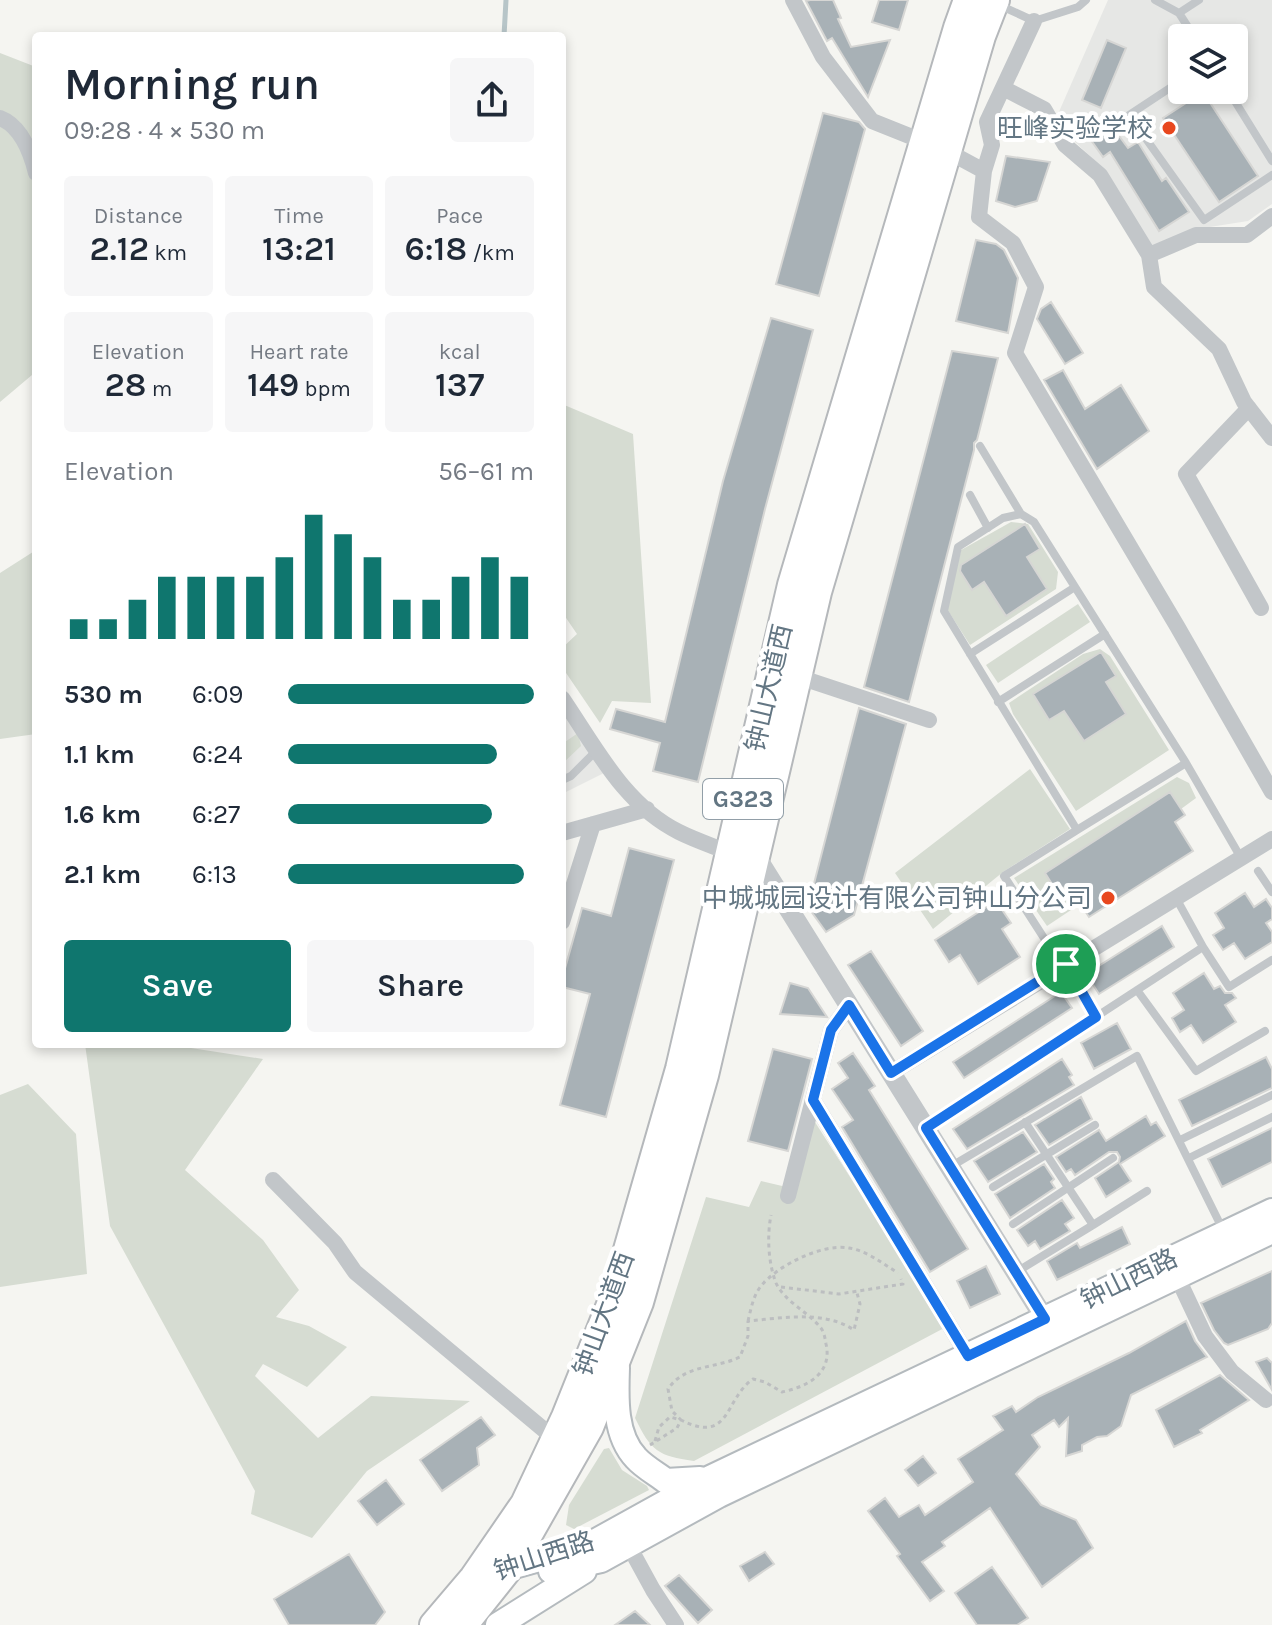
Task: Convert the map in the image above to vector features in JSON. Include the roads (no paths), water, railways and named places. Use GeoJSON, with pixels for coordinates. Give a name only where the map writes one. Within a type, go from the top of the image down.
{"type":"FeatureCollection","features":[{"type":"Feature","properties":{"kind":"highway","name":"钟山大道西"},"geometry":{"type":"LineString","coordinates":[[463,1625],[589,1427],[639,1302],[704,1075],[743,854],[785,672],[792,585],[984,1]]}},
{"type":"Feature","properties":{"kind":"highway","name":"钟山大道西"},"geometry":{"type":"LineString","coordinates":[[434,1625],[494,1576],[615,1295],[743,854]]}},
{"type":"Feature","properties":{"kind":"main road","name":"钟山西路"},"geometry":{"type":"LineString","coordinates":[[494,1576],[624,1537],[719,1495],[1050,1327],[1228,1242],[1272,1211]]}},
{"type":"Feature","properties":{"kind":"main road","name":"钟山西路"},"geometry":{"type":"LineString","coordinates":[[1228,1242],[1272,1231]]}},
{"type":"Feature","properties":{"kind":"main road","name":"钟山西路"},"geometry":{"type":"LineString","coordinates":[[494,1576],[601,1560],[624,1537],[710,1478],[968,1356],[1050,1327]]}},
{"type":"Feature","properties":{"kind":"main road"},"geometry":{"type":"LineString","coordinates":[[617,1356],[616,1403],[620,1429],[634,1457],[666,1481],[710,1478]]}},
{"type":"Feature","properties":{"kind":"main road"},"geometry":{"type":"LineString","coordinates":[[498,1625],[601,1560]]}},
{"type":"Feature","properties":{"kind":"street"},"geometry":{"type":"LineString","coordinates":[[793,0],[823,57],[872,121],[984,171]]}},
{"type":"Feature","properties":{"kind":"street"},"geometry":{"type":"LineString","coordinates":[[1034,21],[987,122],[992,145],[984,171],[979,217],[1013,243],[1036,287],[1015,353],[1272,792]]}},
{"type":"Feature","properties":{"kind":"street"},"geometry":{"type":"LineString","coordinates":[[1003,88],[1044,109],[1065,145],[1100,175],[1149,255],[1154,287],[1219,349],[1249,408],[1272,438]]}},
{"type":"Feature","properties":{"kind":"street"},"geometry":{"type":"LineString","coordinates":[[0,118],[8,121],[32,158]]}},
{"type":"Feature","properties":{"kind":"street"},"geometry":{"type":"LineString","coordinates":[[1149,255],[1196,235],[1247,235],[1272,216]]}},
{"type":"Feature","properties":{"kind":"street"},"geometry":{"type":"LineString","coordinates":[[1249,408],[1186,474],[1261,608]]}},
{"type":"Feature","properties":{"kind":"street"},"geometry":{"type":"LineString","coordinates":[[785,672],[929,720]]}},
{"type":"Feature","properties":{"kind":"street"},"geometry":{"type":"LineString","coordinates":[[566,704],[620,785],[647,809],[678,831],[743,854],[849,1005],[1050,1327]]}},
{"type":"Feature","properties":{"kind":"street"},"geometry":{"type":"LineString","coordinates":[[566,832],[647,809]]}},
{"type":"Feature","properties":{"kind":"street"},"geometry":{"type":"LineString","coordinates":[[566,909],[593,824]]}},
{"type":"Feature","properties":{"kind":"street"},"geometry":{"type":"LineString","coordinates":[[891,1073],[1272,839]]}},
{"type":"Feature","properties":{"kind":"street"},"geometry":{"type":"LineString","coordinates":[[788,1196],[831,1030],[849,1005]]}},
{"type":"Feature","properties":{"kind":"street"},"geometry":{"type":"LineString","coordinates":[[813,1100],[968,1356]]}},
{"type":"Feature","properties":{"kind":"street"},"geometry":{"type":"LineString","coordinates":[[273,1180],[335,1243],[355,1272],[555,1439]]}},
{"type":"Feature","properties":{"kind":"street"},"geometry":{"type":"LineString","coordinates":[[1173,1268],[1205,1336],[1232,1372],[1266,1400]]}},
{"type":"Feature","properties":{"kind":"street"},"geometry":{"type":"LineString","coordinates":[[624,1537],[676,1625]]}},
{"type":"Feature","properties":{"kind":"lane"},"geometry":{"type":"LineString","coordinates":[[984,1],[1034,21],[1078,7],[1086,0]]}},
{"type":"Feature","properties":{"kind":"lane"},"geometry":{"type":"LineString","coordinates":[[1155,0],[1179,13],[1186,24]]}},
{"type":"Feature","properties":{"kind":"lane"},"geometry":{"type":"LineString","coordinates":[[1179,13],[1199,0]]}},
{"type":"Feature","properties":{"kind":"lane"},"geometry":{"type":"LineString","coordinates":[[1168,89],[1129,115],[1204,220],[1272,175]]}},
{"type":"Feature","properties":{"kind":"lane"},"geometry":{"type":"LineString","coordinates":[[1237,104],[1272,161]]}},
{"type":"Feature","properties":{"kind":"lane"},"geometry":{"type":"LineString","coordinates":[[980,446],[1021,514],[1034,522],[1105,634],[1241,858]]}},
{"type":"Feature","properties":{"kind":"lane"},"geometry":{"type":"LineString","coordinates":[[970,495],[988,528]]}},
{"type":"Feature","properties":{"kind":"lane"},"geometry":{"type":"LineString","coordinates":[[1021,514],[1003,518],[958,547],[944,611],[1077,830]]}},
{"type":"Feature","properties":{"kind":"lane"},"geometry":{"type":"LineString","coordinates":[[970,654],[1075,587]]}},
{"type":"Feature","properties":{"kind":"lane"},"geometry":{"type":"LineString","coordinates":[[998,702],[1105,634]]}},
{"type":"Feature","properties":{"kind":"lane"},"geometry":{"type":"LineString","coordinates":[[566,778],[597,750]]}},
{"type":"Feature","properties":{"kind":"lane"},"geometry":{"type":"LineString","coordinates":[[1096,1017],[1004,876],[1186,763]]}},
{"type":"Feature","properties":{"kind":"lane"},"geometry":{"type":"LineString","coordinates":[[1258,871],[1272,892]]}},
{"type":"Feature","properties":{"kind":"lane"},"geometry":{"type":"LineString","coordinates":[[1176,897],[1229,987],[1272,960]]}},
{"type":"Feature","properties":{"kind":"lane"},"geometry":{"type":"LineString","coordinates":[[926,1128],[1203,947]]}},
{"type":"Feature","properties":{"kind":"lane"},"geometry":{"type":"LineString","coordinates":[[1137,990],[1196,1071],[1265,1031]]}},
{"type":"Feature","properties":{"kind":"lane"},"geometry":{"type":"LineString","coordinates":[[950,1167],[1137,1056],[1228,1242]]}},
{"type":"Feature","properties":{"kind":"lane"},"geometry":{"type":"LineString","coordinates":[[1180,1140],[1272,1095]]}},
{"type":"Feature","properties":{"kind":"lane"},"geometry":{"type":"LineString","coordinates":[[1189,1158],[1272,1117]]}},
{"type":"Feature","properties":{"kind":"lane"},"geometry":{"type":"LineString","coordinates":[[1025,1122],[1093,1225]]}},
{"type":"Feature","properties":{"kind":"lane"},"geometry":{"type":"LineString","coordinates":[[993,1187],[1095,1125]]}},
{"type":"Feature","properties":{"kind":"lane"},"geometry":{"type":"LineString","coordinates":[[1013,1224],[1113,1158]]}},
{"type":"Feature","properties":{"kind":"lane"},"geometry":{"type":"LineString","coordinates":[[1016,1273],[1147,1191]]}},
{"type":"Feature","properties":{"kind":"waterway"},"geometry":{"type":"LineString","coordinates":[[504,32],[506,0]]}},
{"type":"Feature","properties":{"kind":"place","name":"旺峰实验学校"},"geometry":{"type":"Point","coordinates":[1169,128]}},
{"type":"Feature","properties":{"kind":"place","name":"中城城园设计有限公司钟山分公司"},"geometry":{"type":"Point","coordinates":[1108,898]}}]}
